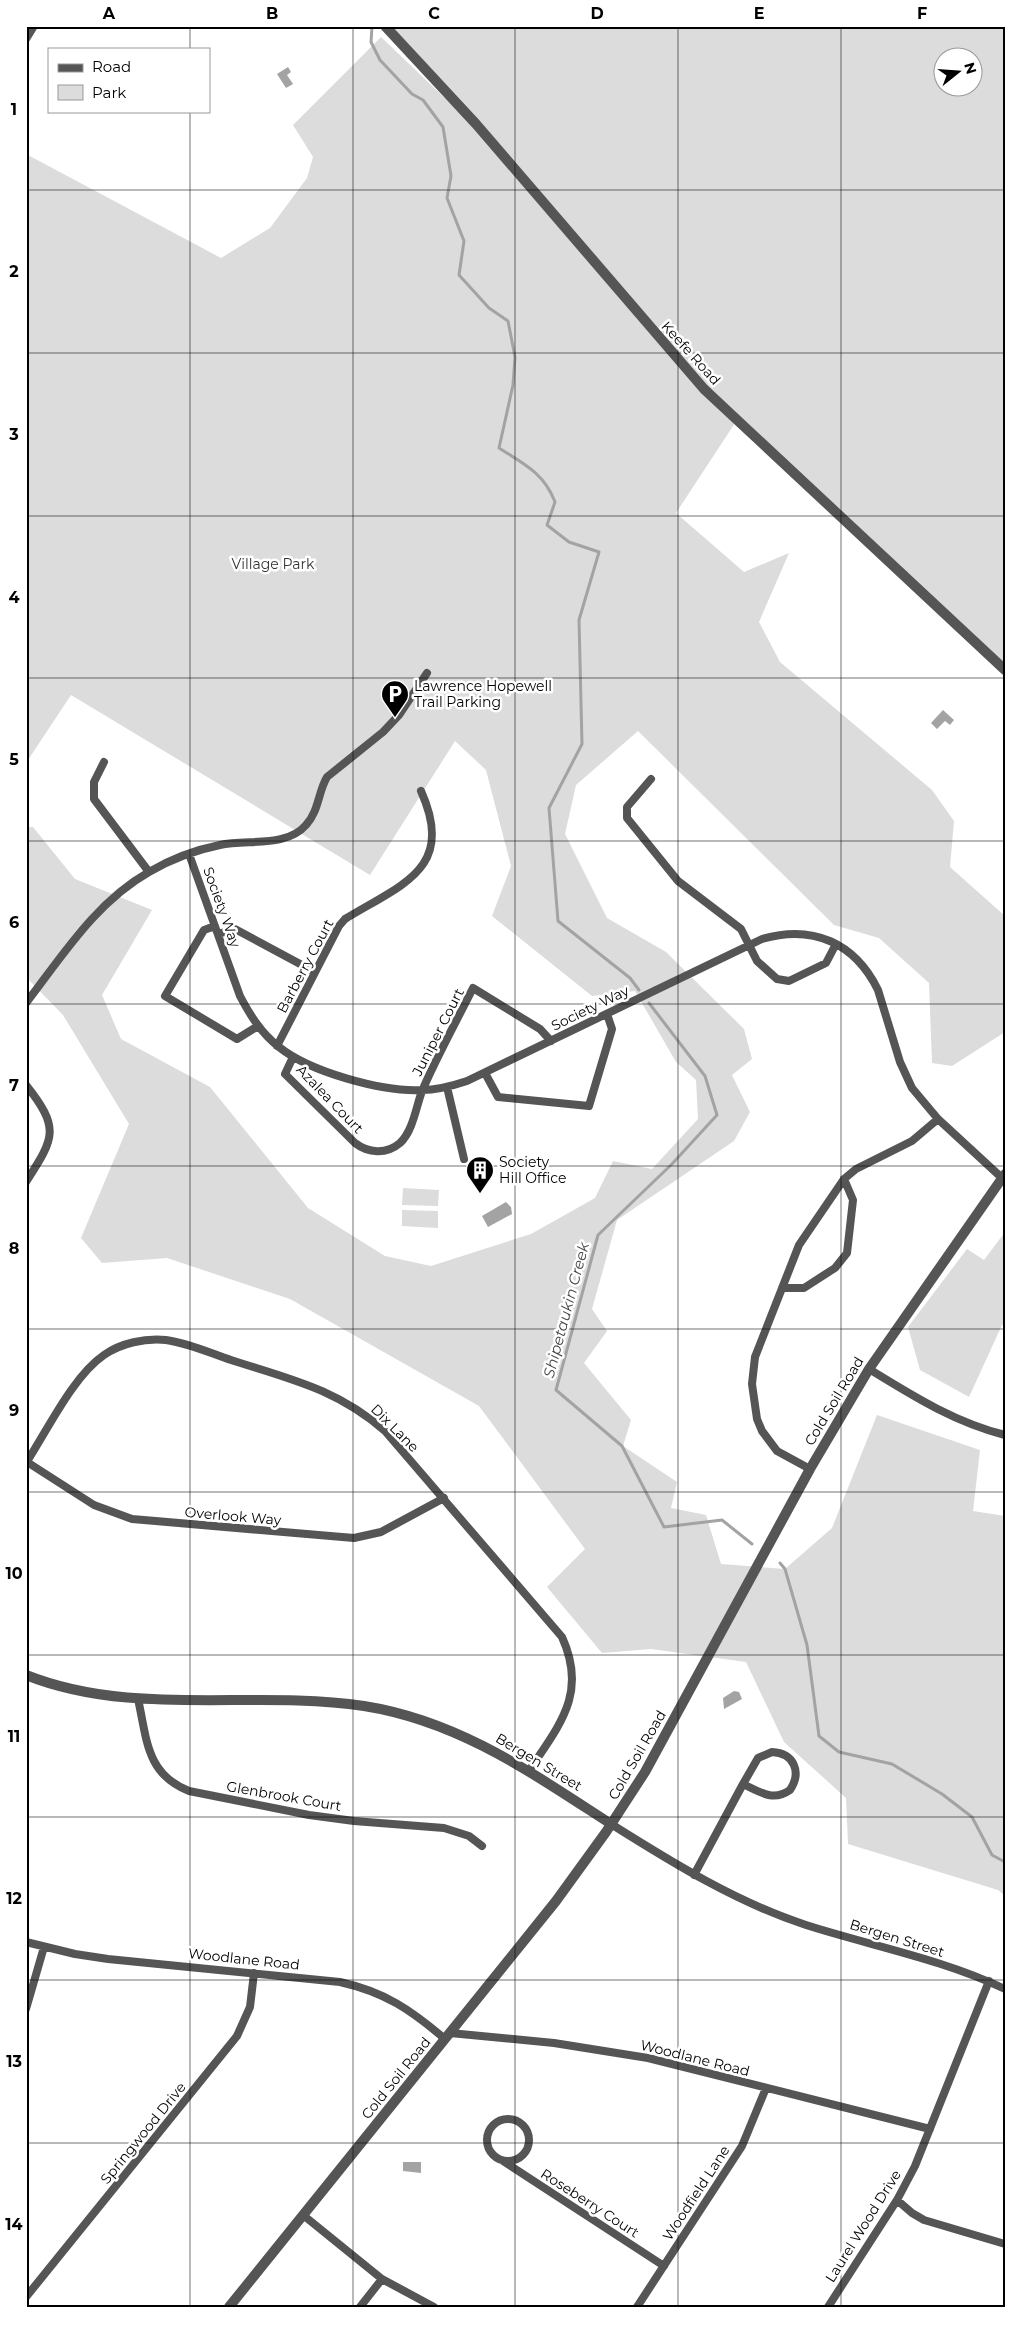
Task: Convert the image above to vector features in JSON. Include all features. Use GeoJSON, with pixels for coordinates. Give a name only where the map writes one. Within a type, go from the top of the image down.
{"type":"FeatureCollection","features":[{"type":"Feature","properties":{"kind":"street"},"geometry":{"type":"LineString","coordinates":[[26,39],[34,26]]}},
{"type":"Feature","properties":{"kind":"street","name":"Keefe Road"},"geometry":{"type":"LineString","coordinates":[[384,26],[476,124],[704,389],[1005,670]]}},
{"type":"Feature","properties":{"kind":"street"},"geometry":{"type":"LineString","coordinates":[[26,1003],[93,916],[111,899],[149,872],[189,854],[221,845],[286,838],[297,833],[313,817],[322,786],[327,776],[383,732],[398,715],[427,673]]}},
{"type":"Feature","properties":{"kind":"street"},"geometry":{"type":"LineString","coordinates":[[104,762],[94,782],[94,799],[149,872]]}},
{"type":"Feature","properties":{"kind":"street"},"geometry":{"type":"LineString","coordinates":[[651,778],[626,807],[627,818],[678,881],[741,929],[757,961],[783,982],[789,981],[826,963],[836,944]]}},
{"type":"Feature","properties":{"kind":"street","name":"Barberry Court"},"geometry":{"type":"LineString","coordinates":[[277,1046],[339,926],[345,918],[412,877],[427,860],[433,837],[432,822],[421,791]]}},
{"type":"Feature","properties":{"kind":"street","name":"Society Way"},"geometry":{"type":"LineString","coordinates":[[189,854],[240,996],[258,1026],[277,1046],[293,1057],[316,1068],[356,1080],[405,1090],[447,1087],[485,1073],[749,945],[776,935],[791,933],[807,934],[836,944],[854,956],[872,977],[878,990],[904,1073],[923,1104],[1003,1176]]}},
{"type":"Feature","properties":{"kind":"street"},"geometry":{"type":"LineString","coordinates":[[258,1026],[237,1039],[165,996],[204,930],[235,929],[315,972]]}},
{"type":"Feature","properties":{"kind":"street","name":"Juniper Court"},"geometry":{"type":"LineString","coordinates":[[423,1090],[473,988],[540,1029],[551,1041]]}},
{"type":"Feature","properties":{"kind":"street"},"geometry":{"type":"LineString","coordinates":[[485,1073],[498,1098],[589,1106],[612,1029],[607,1014]]}},
{"type":"Feature","properties":{"kind":"street","name":"Azalea Court"},"geometry":{"type":"LineString","coordinates":[[293,1057],[285,1074],[355,1143],[367,1150],[386,1151],[401,1142],[407,1134],[423,1090]]}},
{"type":"Feature","properties":{"kind":"street"},"geometry":{"type":"LineString","coordinates":[[26,1085],[43,1106],[50,1126],[48,1145],[26,1182]]}},
{"type":"Feature","properties":{"kind":"street"},"geometry":{"type":"LineString","coordinates":[[447,1087],[464,1159]]}},
{"type":"Feature","properties":{"kind":"street"},"geometry":{"type":"LineString","coordinates":[[810,1469],[786,1457],[767,1440],[757,1419],[753,1393],[752,1371],[755,1357],[799,1245],[844,1179],[856,1170],[912,1141],[938,1119]]}},
{"type":"Feature","properties":{"kind":"street","name":"Cold Soil Road"},"geometry":{"type":"LineString","coordinates":[[229,2307],[556,1901],[611,1824],[646,1769],[810,1469],[868,1369],[1003,1176]]}},
{"type":"Feature","properties":{"kind":"street"},"geometry":{"type":"LineString","coordinates":[[782,1288],[804,1288],[835,1268],[844,1257],[849,1246],[853,1200],[844,1179]]}},
{"type":"Feature","properties":{"kind":"street","name":"Dix Lane"},"geometry":{"type":"LineString","coordinates":[[26,1462],[82,1375],[105,1354],[132,1342],[165,1340],[178,1342],[320,1389],[350,1404],[385,1431],[554,1626],[567,1650],[573,1677],[570,1703],[564,1717],[529,1771]]}},
{"type":"Feature","properties":{"kind":"street"},"geometry":{"type":"LineString","coordinates":[[868,1369],[932,1408],[972,1425],[1005,1435]]}},
{"type":"Feature","properties":{"kind":"street","name":"Overlook Way"},"geometry":{"type":"LineString","coordinates":[[26,1462],[94,1505],[132,1519],[156,1522],[354,1538],[381,1532],[444,1498]]}},
{"type":"Feature","properties":{"kind":"street","name":"Bergen Street"},"geometry":{"type":"LineString","coordinates":[[26,1675],[66,1688],[100,1695],[138,1699],[328,1702],[373,1708],[420,1719],[454,1731],[489,1748],[529,1771],[694,1875],[734,1896],[805,1924],[989,1981],[1005,1989]]}},
{"type":"Feature","properties":{"kind":"street","name":"Glenbrook Court"},"geometry":{"type":"LineString","coordinates":[[138,1699],[153,1761],[167,1779],[178,1787],[189,1791],[309,1814],[381,1824],[444,1828],[470,1836],[482,1846]]}},
{"type":"Feature","properties":{"kind":"street"},"geometry":{"type":"LineString","coordinates":[[694,1875],[743,1784],[758,1758],[765,1753],[780,1752],[792,1761],[795,1767],[795,1782],[784,1794],[768,1796],[743,1784]]}},
{"type":"Feature","properties":{"kind":"street","name":"Woodlane Road"},"geometry":{"type":"LineString","coordinates":[[26,1942],[108,1959],[340,1982],[360,1986],[401,2004],[448,2036],[602,2049],[648,2058],[930,2129]]}},
{"type":"Feature","properties":{"kind":"street"},"geometry":{"type":"LineString","coordinates":[[26,2009],[44,1946]]}},
{"type":"Feature","properties":{"kind":"street","name":"Springwood Drive"},"geometry":{"type":"LineString","coordinates":[[26,2297],[237,2036],[250,2006],[254,1973]]}},
{"type":"Feature","properties":{"kind":"street","name":"Laurel Wood Drive"},"geometry":{"type":"LineString","coordinates":[[828,2307],[897,2200],[930,2129],[989,1981]]}},
{"type":"Feature","properties":{"kind":"street","name":"Woodfield Lane"},"geometry":{"type":"LineString","coordinates":[[637,2307],[742,2146],[750,2131],[766,2088]]}},
{"type":"Feature","properties":{"kind":"street","name":"Roseberry Court"},"geometry":{"type":"LineString","coordinates":[[503,2161],[518,2160],[528,2148],[528,2133],[518,2122],[511,2120],[499,2122],[492,2127],[488,2134],[488,2148],[497,2158],[664,2266]]}},
{"type":"Feature","properties":{"kind":"street"},"geometry":{"type":"LineString","coordinates":[[897,2200],[912,2214],[924,2220],[1005,2244]]}},
{"type":"Feature","properties":{"kind":"street"},"geometry":{"type":"LineString","coordinates":[[303,2215],[382,2279],[434,2307]]}},
{"type":"Feature","properties":{"kind":"street"},"geometry":{"type":"LineString","coordinates":[[360,2307],[382,2279]]}},
{"type":"Feature","properties":{"kind":"green space","name":"Village Park"},"geometry":{"type":"Polygon","coordinates":[[[385,26],[1005,26],[1005,668],[735,423],[676,513],[744,572],[789,553],[759,622],[780,662],[932,790],[954,821],[950,867],[1005,916],[1005,1032],[952,1066],[932,1063],[929,983],[879,938],[834,925],[638,731],[576,785],[565,834],[607,918],[666,952],[744,1029],[752,1059],[732,1075],[750,1112],[734,1141],[617,1220],[592,1309],[607,1331],[584,1363],[631,1420],[623,1446],[677,1482],[671,1508],[706,1515],[721,1564],[785,1569],[832,1528],[877,1415],[980,1450],[973,1511],[1005,1516],[1005,1896],[998,1890],[848,1844],[846,1798],[784,1742],[746,1662],[651,1649],[602,1653],[547,1587],[585,1549],[479,1406],[290,1299],[167,1258],[102,1263],[81,1238],[129,1124],[63,1015],[26,977],[26,827],[33,827],[75,879],[152,910],[102,995],[121,1039],[210,1087],[308,1208],[385,1256],[431,1266],[531,1234],[595,1198],[613,1161],[652,1169],[698,1119],[696,1080],[676,1062],[635,991],[592,996],[492,916],[511,866],[486,770],[455,741],[370,875],[71,695],[26,763],[26,154],[221,258],[270,228],[307,178],[313,157],[293,125],[381,37],[476,128],[385,26]]]}},
{"type":"Feature","properties":{"kind":"green space"},"geometry":{"type":"Polygon","coordinates":[[[403,1188],[439,1190],[438,1206],[402,1205],[403,1188]]]}},
{"type":"Feature","properties":{"kind":"green space"},"geometry":{"type":"Polygon","coordinates":[[[402,1210],[438,1211],[438,1228],[402,1226],[402,1210]]]}},
{"type":"Feature","properties":{"kind":"green space"},"geometry":{"type":"Polygon","coordinates":[[[1005,1232],[1005,1324],[1002,1325],[969,1397],[920,1370],[908,1327],[967,1249],[984,1260],[1005,1232]]]}},
{"type":"Feature","properties":{"kind":"shaded area"},"geometry":{"type":"Polygon","coordinates":[[[288,67],[291,72],[287,75],[293,84],[286,88],[277,74],[288,67]]]}},
{"type":"Feature","properties":{"kind":"shaded area"},"geometry":{"type":"Polygon","coordinates":[[[943,710],[954,720],[950,725],[945,721],[937,729],[931,723],[943,710]]]}},
{"type":"Feature","properties":{"kind":"shaded area"},"geometry":{"type":"Polygon","coordinates":[[[506,1202],[511,1207],[512,1214],[488,1227],[482,1216],[506,1202]]]}},
{"type":"Feature","properties":{"kind":"shaded area"},"geometry":{"type":"Polygon","coordinates":[[[734,1691],[739,1692],[742,1699],[724,1709],[723,1698],[734,1691]]]}},
{"type":"Feature","properties":{"kind":"shaded area"},"geometry":{"type":"Polygon","coordinates":[[[403,2162],[421,2162],[421,2173],[403,2171],[403,2162]]]}},
{"type":"Feature","properties":{"kind":"waterway","name":"Shipetaukin Creek"},"geometry":{"type":"LineString","coordinates":[[372,27],[371,42],[380,60],[412,94],[423,100],[443,127],[451,176],[447,198],[464,241],[459,275],[489,308],[508,321],[515,357],[513,385],[499,448],[539,476],[550,492],[555,502],[547,525],[569,542],[599,552],[579,620],[582,744],[549,808],[558,921],[630,978],[639,990]]}},
{"type":"Feature","properties":{"kind":"waterway","name":"Shipetaukin Creek"},"geometry":{"type":"LineString","coordinates":[[649,1003],[705,1076],[717,1115],[672,1164],[598,1235],[556,1390],[622,1446],[664,1527],[722,1520],[752,1544]]}},
{"type":"Feature","properties":{"kind":"waterway","name":"Shipetaukin Creek"},"geometry":{"type":"LineString","coordinates":[[780,1563],[785,1569],[807,1645],[819,1736],[839,1752],[892,1764],[942,1794],[972,1817],[992,1855],[1005,1862]]}},
{"type":"Feature","properties":{"kind":"place","name":"Lawrence Hopewell Trail Parking"},"geometry":{"type":"Point","coordinates":[395,718]}},
{"type":"Feature","properties":{"kind":"place","name":"Society Hill Office"},"geometry":{"type":"Point","coordinates":[480,1194]}}]}
